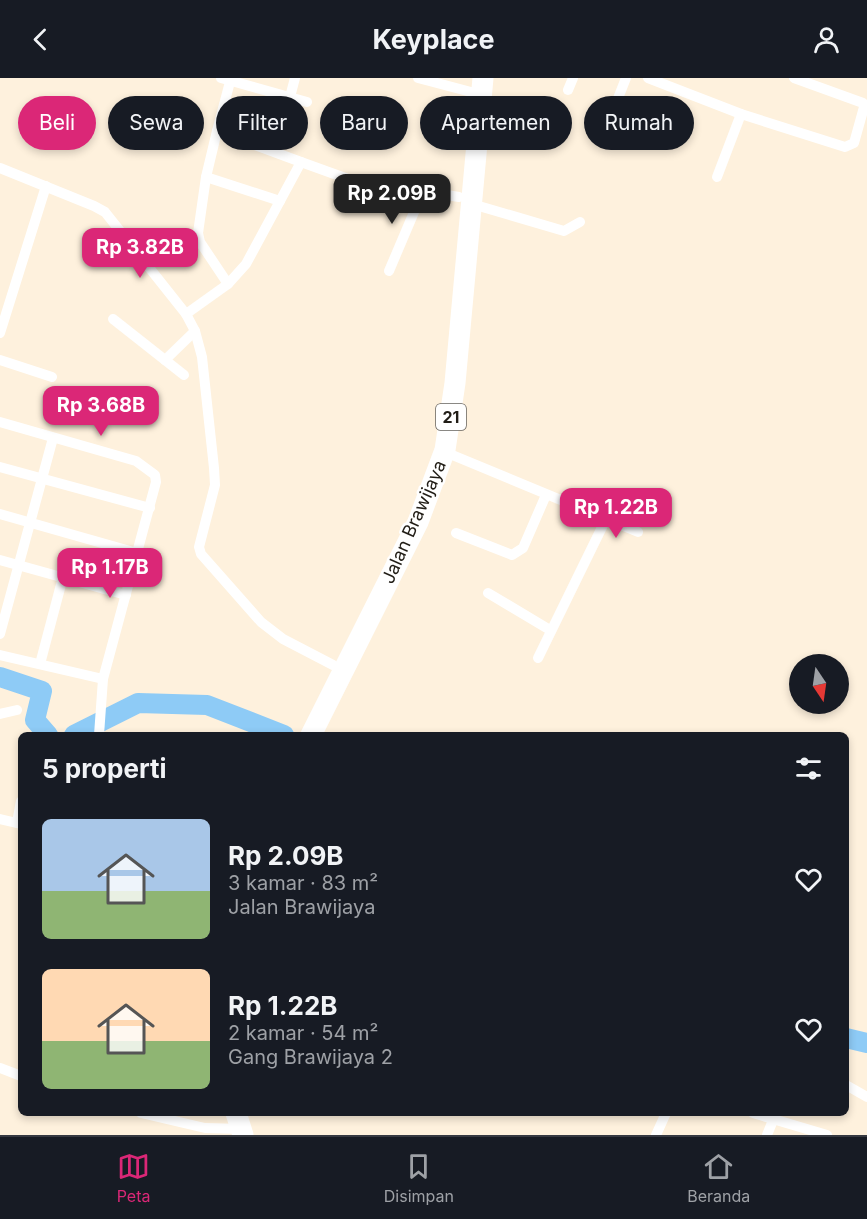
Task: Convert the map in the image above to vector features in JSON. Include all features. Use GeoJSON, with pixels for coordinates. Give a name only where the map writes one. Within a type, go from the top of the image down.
{"type":"FeatureCollection","features":[{"type":"Feature","properties":{"kind":"highway","name":"Jalan Brawijaya"},"geometry":{"type":"LineString","coordinates":[[309,727],[418,522],[445,452],[453,405],[464,211],[475,82]]}},
{"type":"Feature","properties":{"kind":"highway","name":"Jalan Brawijaya"},"geometry":{"type":"LineString","coordinates":[[309,727],[333,665],[410,508],[430,453],[439,406],[464,211]]}},
{"type":"Feature","properties":{"kind":"street"},"geometry":{"type":"LineString","coordinates":[[290,96],[295,78]]}},
{"type":"Feature","properties":{"kind":"street"},"geometry":{"type":"LineString","coordinates":[[418,78],[475,82]]}},
{"type":"Feature","properties":{"kind":"street"},"geometry":{"type":"LineString","coordinates":[[568,90],[573,78]]}},
{"type":"Feature","properties":{"kind":"street"},"geometry":{"type":"LineString","coordinates":[[619,96],[626,78]]}},
{"type":"Feature","properties":{"kind":"street"},"geometry":{"type":"LineString","coordinates":[[648,78],[741,114],[845,147],[854,143],[864,107],[863,103],[794,78]]}},
{"type":"Feature","properties":{"kind":"street"},"geometry":{"type":"LineString","coordinates":[[224,96],[228,79],[287,96]]}},
{"type":"Feature","properties":{"kind":"street"},"geometry":{"type":"LineString","coordinates":[[717,177],[741,114]]}},
{"type":"Feature","properties":{"kind":"street"},"geometry":{"type":"LineString","coordinates":[[216,135],[206,177],[198,238],[228,284]]}},
{"type":"Feature","properties":{"kind":"street"},"geometry":{"type":"LineString","coordinates":[[268,150],[348,179],[423,191],[464,211],[564,231],[580,222]]}},
{"type":"Feature","properties":{"kind":"street"},"geometry":{"type":"LineString","coordinates":[[186,314],[228,284],[246,264],[301,162]]}},
{"type":"Feature","properties":{"kind":"street"},"geometry":{"type":"LineString","coordinates":[[1,171],[46,186],[105,212],[186,314],[195,331],[202,357],[215,485],[199,548],[201,554],[261,622],[283,639],[333,665]]}},
{"type":"Feature","properties":{"kind":"street"},"geometry":{"type":"LineString","coordinates":[[206,177],[280,201]]}},
{"type":"Feature","properties":{"kind":"street"},"geometry":{"type":"LineString","coordinates":[[0,333],[46,186]]}},
{"type":"Feature","properties":{"kind":"street"},"geometry":{"type":"LineString","coordinates":[[389,271],[423,191]]}},
{"type":"Feature","properties":{"kind":"street"},"geometry":{"type":"LineString","coordinates":[[113,320],[184,375]]}},
{"type":"Feature","properties":{"kind":"street"},"geometry":{"type":"LineString","coordinates":[[165,360],[195,331]]}},
{"type":"Feature","properties":{"kind":"street"},"geometry":{"type":"LineString","coordinates":[[0,360],[52,376]]}},
{"type":"Feature","properties":{"kind":"street"},"geometry":{"type":"LineString","coordinates":[[0,422],[136,462],[150,468],[155,474],[156,482],[150,508],[103,679],[99,732]]}},
{"type":"Feature","properties":{"kind":"street"},"geometry":{"type":"LineString","coordinates":[[0,634],[2,615],[19,565],[53,438]]}},
{"type":"Feature","properties":{"kind":"street"},"geometry":{"type":"LineString","coordinates":[[445,452],[638,532]]}},
{"type":"Feature","properties":{"kind":"street"},"geometry":{"type":"LineString","coordinates":[[0,467],[150,508]]}},
{"type":"Feature","properties":{"kind":"street"},"geometry":{"type":"LineString","coordinates":[[456,533],[516,555],[523,548],[546,495]]}},
{"type":"Feature","properties":{"kind":"street"},"geometry":{"type":"LineString","coordinates":[[0,514],[137,553]]}},
{"type":"Feature","properties":{"kind":"street"},"geometry":{"type":"LineString","coordinates":[[538,658],[606,519]]}},
{"type":"Feature","properties":{"kind":"street"},"geometry":{"type":"LineString","coordinates":[[0,560],[126,595]]}},
{"type":"Feature","properties":{"kind":"street"},"geometry":{"type":"LineString","coordinates":[[40,664],[63,577]]}},
{"type":"Feature","properties":{"kind":"street"},"geometry":{"type":"LineString","coordinates":[[488,593],[550,630]]}},
{"type":"Feature","properties":{"kind":"street"},"geometry":{"type":"LineString","coordinates":[[0,655],[103,679]]}},
{"type":"Feature","properties":{"kind":"street"},"geometry":{"type":"LineString","coordinates":[[0,714],[17,710]]}},
{"type":"Feature","properties":{"kind":"street"},"geometry":{"type":"LineString","coordinates":[[0,819],[18,824]]}},
{"type":"Feature","properties":{"kind":"street"},"geometry":{"type":"LineString","coordinates":[[0,1068],[18,1075]]}},
{"type":"Feature","properties":{"kind":"street"},"geometry":{"type":"LineString","coordinates":[[849,1087],[867,1097]]}},
{"type":"Feature","properties":{"kind":"street"},"geometry":{"type":"LineString","coordinates":[[154,1116],[205,1128],[234,1126]]}},
{"type":"Feature","properties":{"kind":"street"},"geometry":{"type":"LineString","coordinates":[[656,1135],[665,1116]]}},
{"type":"Feature","properties":{"kind":"street"},"geometry":{"type":"LineString","coordinates":[[767,1135],[774,1116],[827,1135]]}},
{"type":"Feature","properties":{"kind":"waterway"},"geometry":{"type":"LineString","coordinates":[[0,677],[42,691],[35,720],[45,732]]}},
{"type":"Feature","properties":{"kind":"waterway"},"geometry":{"type":"LineString","coordinates":[[80,732],[138,703],[207,705],[276,732]]}},
{"type":"Feature","properties":{"kind":"waterway"},"geometry":{"type":"LineString","coordinates":[[849,1039],[867,1043]]}}]}
